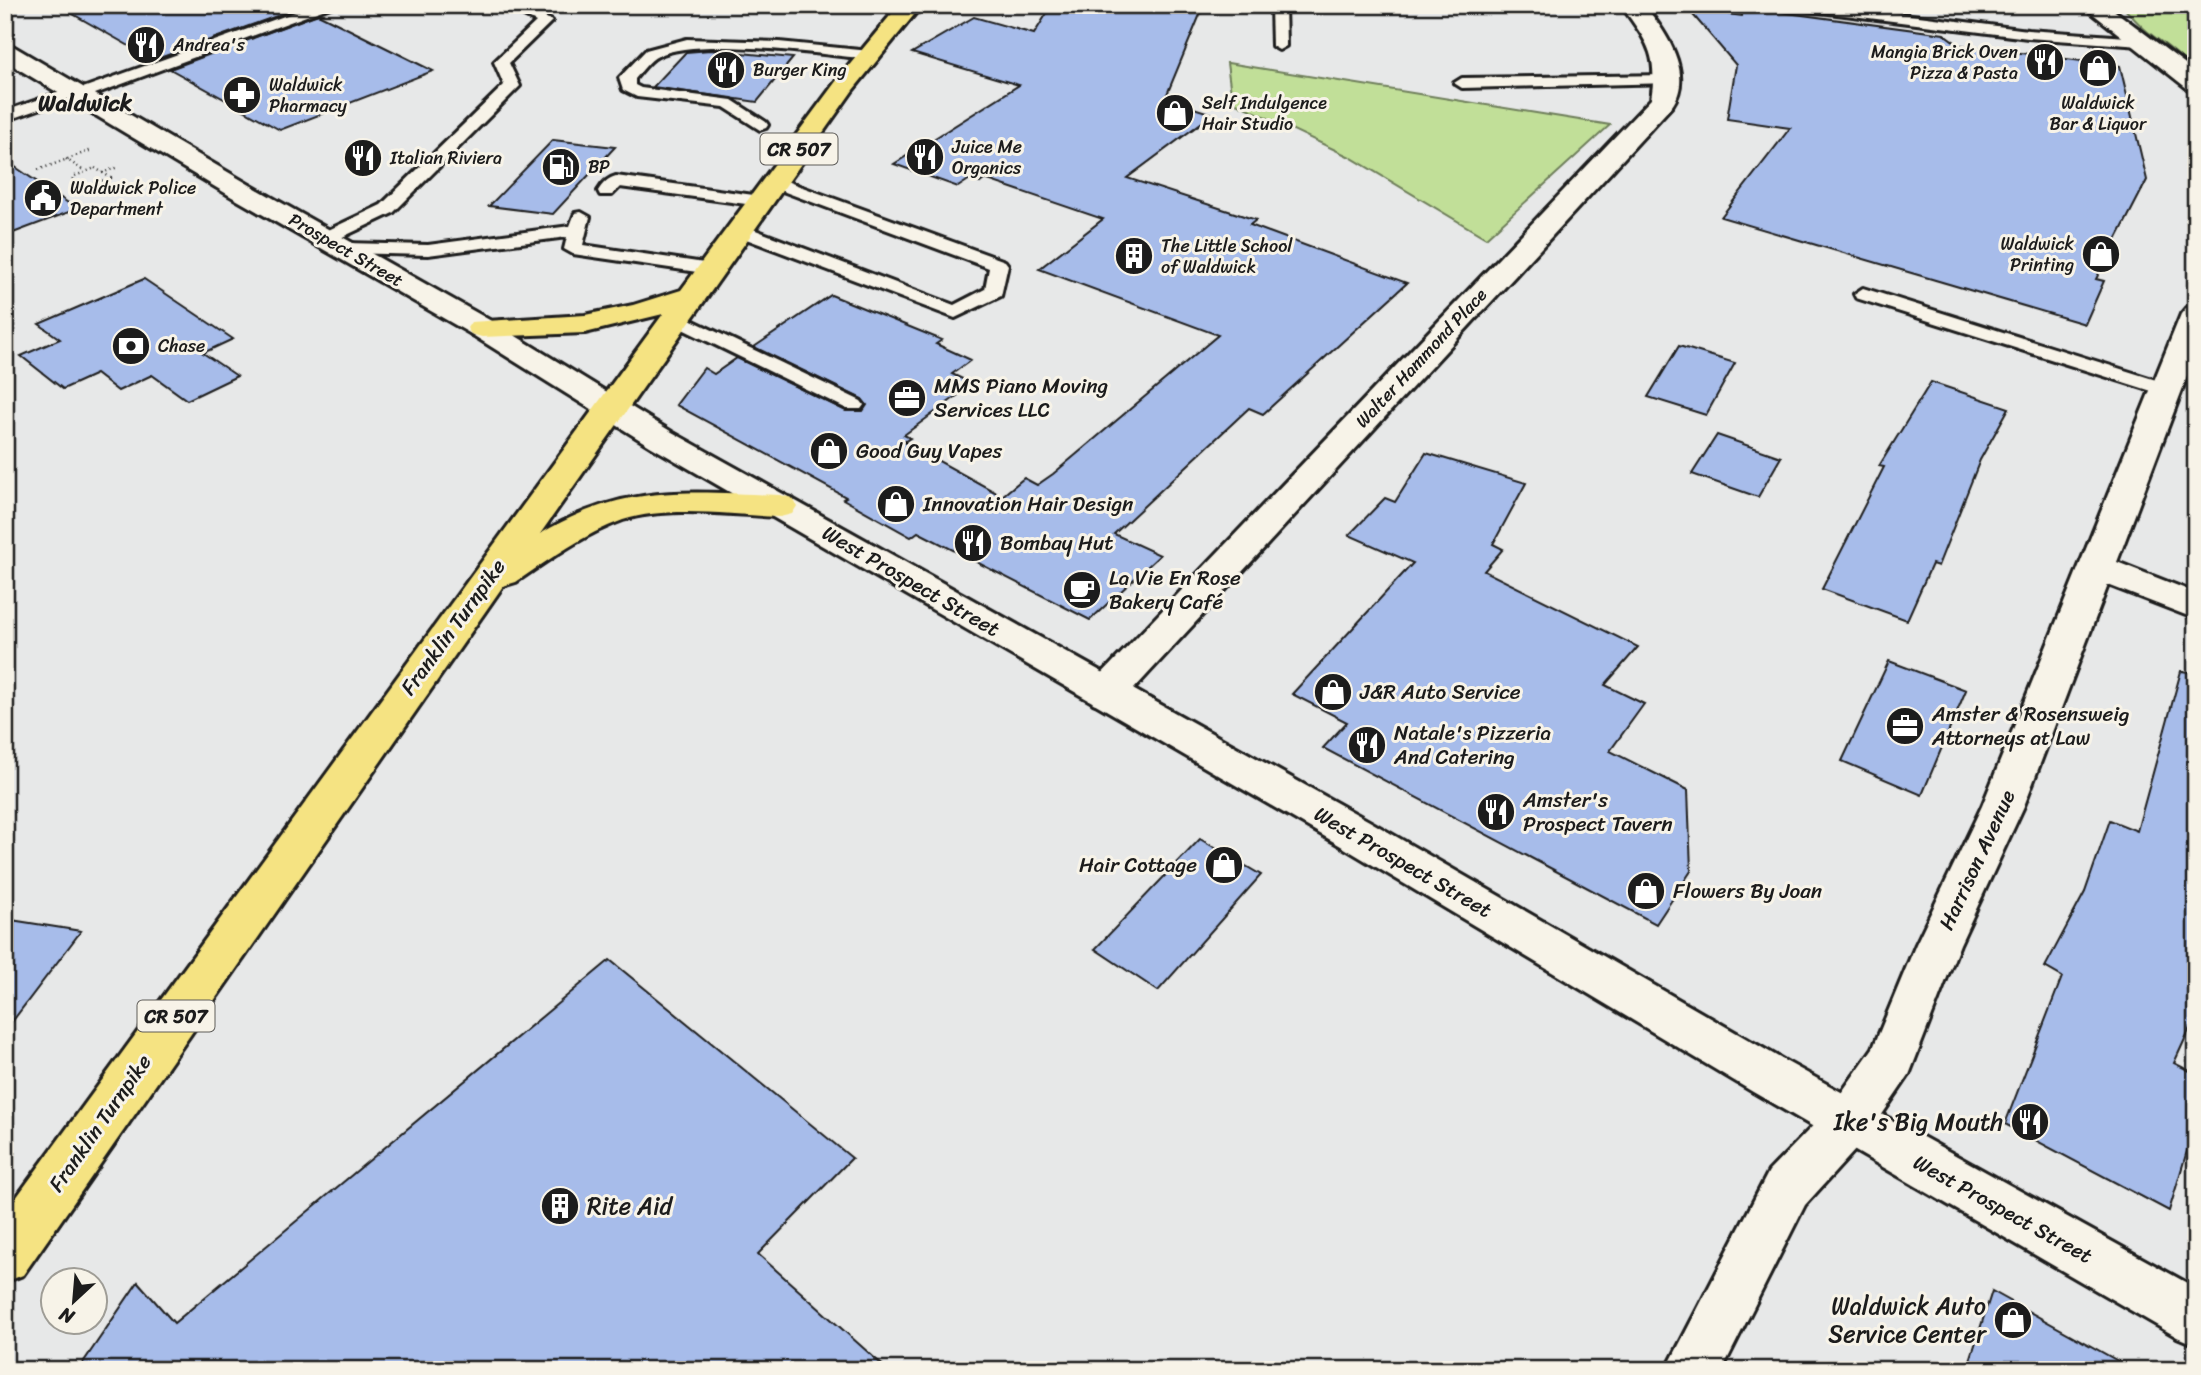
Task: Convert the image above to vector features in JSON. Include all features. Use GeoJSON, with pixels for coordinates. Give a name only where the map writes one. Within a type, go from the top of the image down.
{"type":"FeatureCollection","features":[{"type":"Feature","properties":{"kind":"main road","name":"Franklin Turnpike"},"geometry":{"type":"LineString","coordinates":[[5,1257],[609,408],[768,191],[911,5]]}},
{"type":"Feature","properties":{"kind":"main road"},"geometry":{"type":"LineString","coordinates":[[482,328],[585,324],[640,312],[683,307]]}},
{"type":"Feature","properties":{"kind":"main road"},"geometry":{"type":"LineString","coordinates":[[480,589],[594,519],[651,504],[780,506]]}},
{"type":"Feature","properties":{"kind":"street"},"geometry":{"type":"LineString","coordinates":[[1632,5],[1653,30],[1667,58],[1668,80]]}},
{"type":"Feature","properties":{"kind":"street"},"geometry":{"type":"LineString","coordinates":[[2093,5],[2196,84]]}},
{"type":"Feature","properties":{"kind":"street","name":"Prospect Street"},"geometry":{"type":"LineString","coordinates":[[5,51],[241,191],[482,328],[609,408]]}},
{"type":"Feature","properties":{"kind":"street","name":"Walter Hammond Place"},"geometry":{"type":"LineString","coordinates":[[1107,694],[1663,101],[1668,80]]}},
{"type":"Feature","properties":{"kind":"street","name":"Harrison Avenue"},"geometry":{"type":"LineString","coordinates":[[1693,1370],[1787,1188],[1849,1122],[1892,1060],[1938,944],[2003,806],[2196,314]]}},
{"type":"Feature","properties":{"kind":"street","name":"West Prospect Street"},"geometry":{"type":"LineString","coordinates":[[609,408],[1356,834],[1849,1122],[2196,1318]]}},
{"type":"Feature","properties":{"kind":"street"},"geometry":{"type":"LineString","coordinates":[[2096,567],[2196,607]]}},
{"type":"Feature","properties":{"kind":"lane"},"geometry":{"type":"LineString","coordinates":[[5,116],[79,93],[329,5]]}},
{"type":"Feature","properties":{"kind":"lane"},"geometry":{"type":"LineString","coordinates":[[335,243],[387,209],[512,86],[501,62],[545,21],[509,5]]}},
{"type":"Feature","properties":{"kind":"lane"},"geometry":{"type":"LineString","coordinates":[[1278,5],[1279,46]]}},
{"type":"Feature","properties":{"kind":"lane"},"geometry":{"type":"LineString","coordinates":[[1797,5],[2028,34],[2141,42]]}},
{"type":"Feature","properties":{"kind":"lane"},"geometry":{"type":"LineString","coordinates":[[760,125],[727,103],[637,92],[628,87],[627,78],[651,53],[687,43],[779,46],[870,55]]}},
{"type":"Feature","properties":{"kind":"lane"},"geometry":{"type":"LineString","coordinates":[[1462,83],[1668,80]]}},
{"type":"Feature","properties":{"kind":"lane"},"geometry":{"type":"LineString","coordinates":[[606,191],[616,181],[768,191],[999,265],[994,292],[955,312],[739,230]]}},
{"type":"Feature","properties":{"kind":"lane"},"geometry":{"type":"LineString","coordinates":[[335,243],[428,250],[579,223],[573,249],[710,269]]}},
{"type":"Feature","properties":{"kind":"lane"},"geometry":{"type":"LineString","coordinates":[[1863,294],[2165,389]]}},
{"type":"Feature","properties":{"kind":"lane"},"geometry":{"type":"LineString","coordinates":[[683,307],[854,405]]}},
{"type":"Feature","properties":{"kind":"path"},"geometry":{"type":"LineString","coordinates":[[65,159],[85,172]]}},
{"type":"Feature","properties":{"kind":"path"},"geometry":{"type":"LineString","coordinates":[[95,184],[84,186],[72,183],[75,176],[95,168],[103,173]]}},
{"type":"Feature","properties":{"kind":"green space"},"geometry":{"type":"Polygon","coordinates":[[[2120,5],[2196,5],[2196,77],[2181,58],[2144,29],[2120,5]]]}},
{"type":"Feature","properties":{"kind":"green space"},"geometry":{"type":"Polygon","coordinates":[[[1227,63],[1610,125],[1486,238],[1350,157],[1232,101],[1227,63]]]}},
{"type":"Feature","properties":{"kind":"building"},"geometry":{"type":"Polygon","coordinates":[[[57,5],[300,5],[302,7],[154,60],[57,5]]]}},
{"type":"Feature","properties":{"kind":"building"},"geometry":{"type":"Polygon","coordinates":[[[1052,5],[1204,5],[1165,99],[1213,114],[1127,178],[1256,220],[1250,225],[1407,283],[1263,414],[1249,408],[1114,534],[1160,555],[1090,620],[918,532],[911,537],[843,499],[846,497],[676,405],[704,368],[714,374],[737,358],[846,411],[863,411],[867,405],[862,399],[754,347],[831,295],[942,340],[936,344],[971,360],[952,374],[973,384],[904,435],[910,438],[904,442],[1002,496],[1024,478],[1037,485],[1053,474],[1218,335],[1039,269],[1103,219],[985,179],[980,183],[970,179],[958,187],[894,164],[1019,85],[912,53],[974,17],[1034,34],[1052,5]]]}},
{"type":"Feature","properties":{"kind":"building"},"geometry":{"type":"Polygon","coordinates":[[[1743,7],[1944,34],[1959,45],[2120,66],[2147,180],[2096,279],[2104,281],[2085,324],[1721,217],[1790,128],[1727,119],[1736,65],[1688,9],[1742,16],[1743,7]]]}},
{"type":"Feature","properties":{"kind":"building"},"geometry":{"type":"Polygon","coordinates":[[[318,14],[433,71],[280,130],[170,69],[318,14]]]}},
{"type":"Feature","properties":{"kind":"building","name":"Burger King"},"geometry":{"type":"Polygon","coordinates":[[[710,50],[793,58],[757,102],[653,87],[686,52],[710,50]]]}},
{"type":"Feature","properties":{"kind":"building","name":"BP"},"geometry":{"type":"Polygon","coordinates":[[[553,140],[615,147],[553,214],[489,206],[553,140]]]}},
{"type":"Feature","properties":{"kind":"building"},"geometry":{"type":"Polygon","coordinates":[[[5,160],[77,209],[5,236],[5,160]]]}},
{"type":"Feature","properties":{"kind":"building","name":"Chase"},"geometry":{"type":"Polygon","coordinates":[[[144,279],[233,339],[203,353],[237,376],[187,400],[152,375],[118,391],[96,374],[63,389],[21,356],[60,339],[39,324],[144,279]]]}},
{"type":"Feature","properties":{"kind":"building"},"geometry":{"type":"Polygon","coordinates":[[[1679,346],[1735,363],[1706,415],[1648,397],[1679,346]]]}},
{"type":"Feature","properties":{"kind":"building"},"geometry":{"type":"Polygon","coordinates":[[[1931,382],[2009,408],[1980,460],[1938,566],[1932,564],[1907,620],[1822,589],[1884,467],[1879,466],[1931,382]]]}},
{"type":"Feature","properties":{"kind":"building"},"geometry":{"type":"Polygon","coordinates":[[[1717,435],[1781,457],[1758,497],[1692,474],[1717,435]]]}},
{"type":"Feature","properties":{"kind":"building"},"geometry":{"type":"Polygon","coordinates":[[[1426,453],[1526,483],[1493,544],[1503,549],[1484,571],[1638,647],[1605,685],[1644,704],[1610,751],[1688,790],[1691,871],[1656,924],[1323,748],[1347,722],[1292,694],[1413,563],[1349,535],[1385,498],[1395,502],[1426,453]]]}},
{"type":"Feature","properties":{"kind":"building","name":"Amster & Rosensweig Attorneys at Law"},"geometry":{"type":"Polygon","coordinates":[[[1889,661],[1966,690],[1922,795],[1842,761],[1889,661]]]}},
{"type":"Feature","properties":{"kind":"building"},"geometry":{"type":"Polygon","coordinates":[[[2181,671],[2196,673],[2196,1015],[2174,1063],[2196,1074],[2196,1121],[2169,1211],[2005,1124],[2062,977],[2045,967],[2085,892],[2110,820],[2137,831],[2181,671]]]}},
{"type":"Feature","properties":{"kind":"building"},"geometry":{"type":"Polygon","coordinates":[[[1200,839],[1261,875],[1158,991],[1095,949],[1200,839]]]}},
{"type":"Feature","properties":{"kind":"building"},"geometry":{"type":"Polygon","coordinates":[[[5,919],[81,931],[5,1031],[5,919]]]}},
{"type":"Feature","properties":{"kind":"building","name":"Rite Aid"},"geometry":{"type":"Polygon","coordinates":[[[610,960],[852,1158],[758,1254],[888,1370],[78,1370],[101,1336],[108,1336],[108,1326],[138,1282],[174,1323],[610,960]]]}},
{"type":"Feature","properties":{"kind":"building","name":"Waldwick Auto Service Center"},"geometry":{"type":"Polygon","coordinates":[[[1992,1291],[2134,1370],[1967,1370],[1992,1291]]]}},
{"type":"Feature","properties":{"kind":"place","name":"Andrea's"},"geometry":{"type":"Point","coordinates":[146,45]}},
{"type":"Feature","properties":{"kind":"place","name":"Mangia Brick Oven Pizza & Pasta"},"geometry":{"type":"Point","coordinates":[2045,62]}},
{"type":"Feature","properties":{"kind":"place","name":"Waldwick Bar & Liquor"},"geometry":{"type":"Point","coordinates":[2098,68]}},
{"type":"Feature","properties":{"kind":"place","name":"Burger King"},"geometry":{"type":"Point","coordinates":[726,70]}},
{"type":"Feature","properties":{"kind":"place","name":"Waldwick Pharmacy"},"geometry":{"type":"Point","coordinates":[242,95]}},
{"type":"Feature","properties":{"kind":"place","name":"Self Indulgence Hair Studio"},"geometry":{"type":"Point","coordinates":[1175,113]}},
{"type":"Feature","properties":{"kind":"place","name":"Juice Me Organics"},"geometry":{"type":"Point","coordinates":[925,157]}},
{"type":"Feature","properties":{"kind":"place","name":"Italian Riviera"},"geometry":{"type":"Point","coordinates":[363,158]}},
{"type":"Feature","properties":{"kind":"place","name":"BP"},"geometry":{"type":"Point","coordinates":[561,167]}},
{"type":"Feature","properties":{"kind":"place","name":"Waldwick Police Department"},"geometry":{"type":"Point","coordinates":[43,198]}},
{"type":"Feature","properties":{"kind":"place","name":"Waldwick Printing"},"geometry":{"type":"Point","coordinates":[2101,254]}},
{"type":"Feature","properties":{"kind":"place","name":"The Little School of Waldwick"},"geometry":{"type":"Point","coordinates":[1134,256]}},
{"type":"Feature","properties":{"kind":"place","name":"Chase"},"geometry":{"type":"Point","coordinates":[131,346]}},
{"type":"Feature","properties":{"kind":"place","name":"MMS Piano Moving Services LLC"},"geometry":{"type":"Point","coordinates":[907,398]}},
{"type":"Feature","properties":{"kind":"place","name":"Good Guy Vapes"},"geometry":{"type":"Point","coordinates":[829,451]}},
{"type":"Feature","properties":{"kind":"place","name":"Innovation Hair Design"},"geometry":{"type":"Point","coordinates":[896,504]}},
{"type":"Feature","properties":{"kind":"place","name":"Bombay Hut"},"geometry":{"type":"Point","coordinates":[973,543]}},
{"type":"Feature","properties":{"kind":"place","name":"La Vie En Rose Bakery Café"},"geometry":{"type":"Point","coordinates":[1082,590]}},
{"type":"Feature","properties":{"kind":"place","name":"J&R Auto Service"},"geometry":{"type":"Point","coordinates":[1333,692]}},
{"type":"Feature","properties":{"kind":"place","name":"Amster & Rosensweig Attorneys at Law"},"geometry":{"type":"Point","coordinates":[1905,726]}},
{"type":"Feature","properties":{"kind":"place","name":"Natale's Pizzeria And Catering"},"geometry":{"type":"Point","coordinates":[1367,745]}},
{"type":"Feature","properties":{"kind":"place","name":"Amster's Prospect Tavern"},"geometry":{"type":"Point","coordinates":[1496,812]}},
{"type":"Feature","properties":{"kind":"place","name":"Hair Cottage"},"geometry":{"type":"Point","coordinates":[1224,865]}},
{"type":"Feature","properties":{"kind":"place","name":"Flowers By Joan"},"geometry":{"type":"Point","coordinates":[1646,891]}},
{"type":"Feature","properties":{"kind":"place","name":"Ike's Big Mouth"},"geometry":{"type":"Point","coordinates":[2030,1122]}},
{"type":"Feature","properties":{"kind":"place","name":"Rite Aid"},"geometry":{"type":"Point","coordinates":[560,1206]}},
{"type":"Feature","properties":{"kind":"place","name":"Waldwick Auto Service Center"},"geometry":{"type":"Point","coordinates":[2013,1320]}},
{"type":"Feature","properties":{"kind":"district","name":"Waldwick"},"geometry":{"type":"Point","coordinates":[85,103]}}]}
